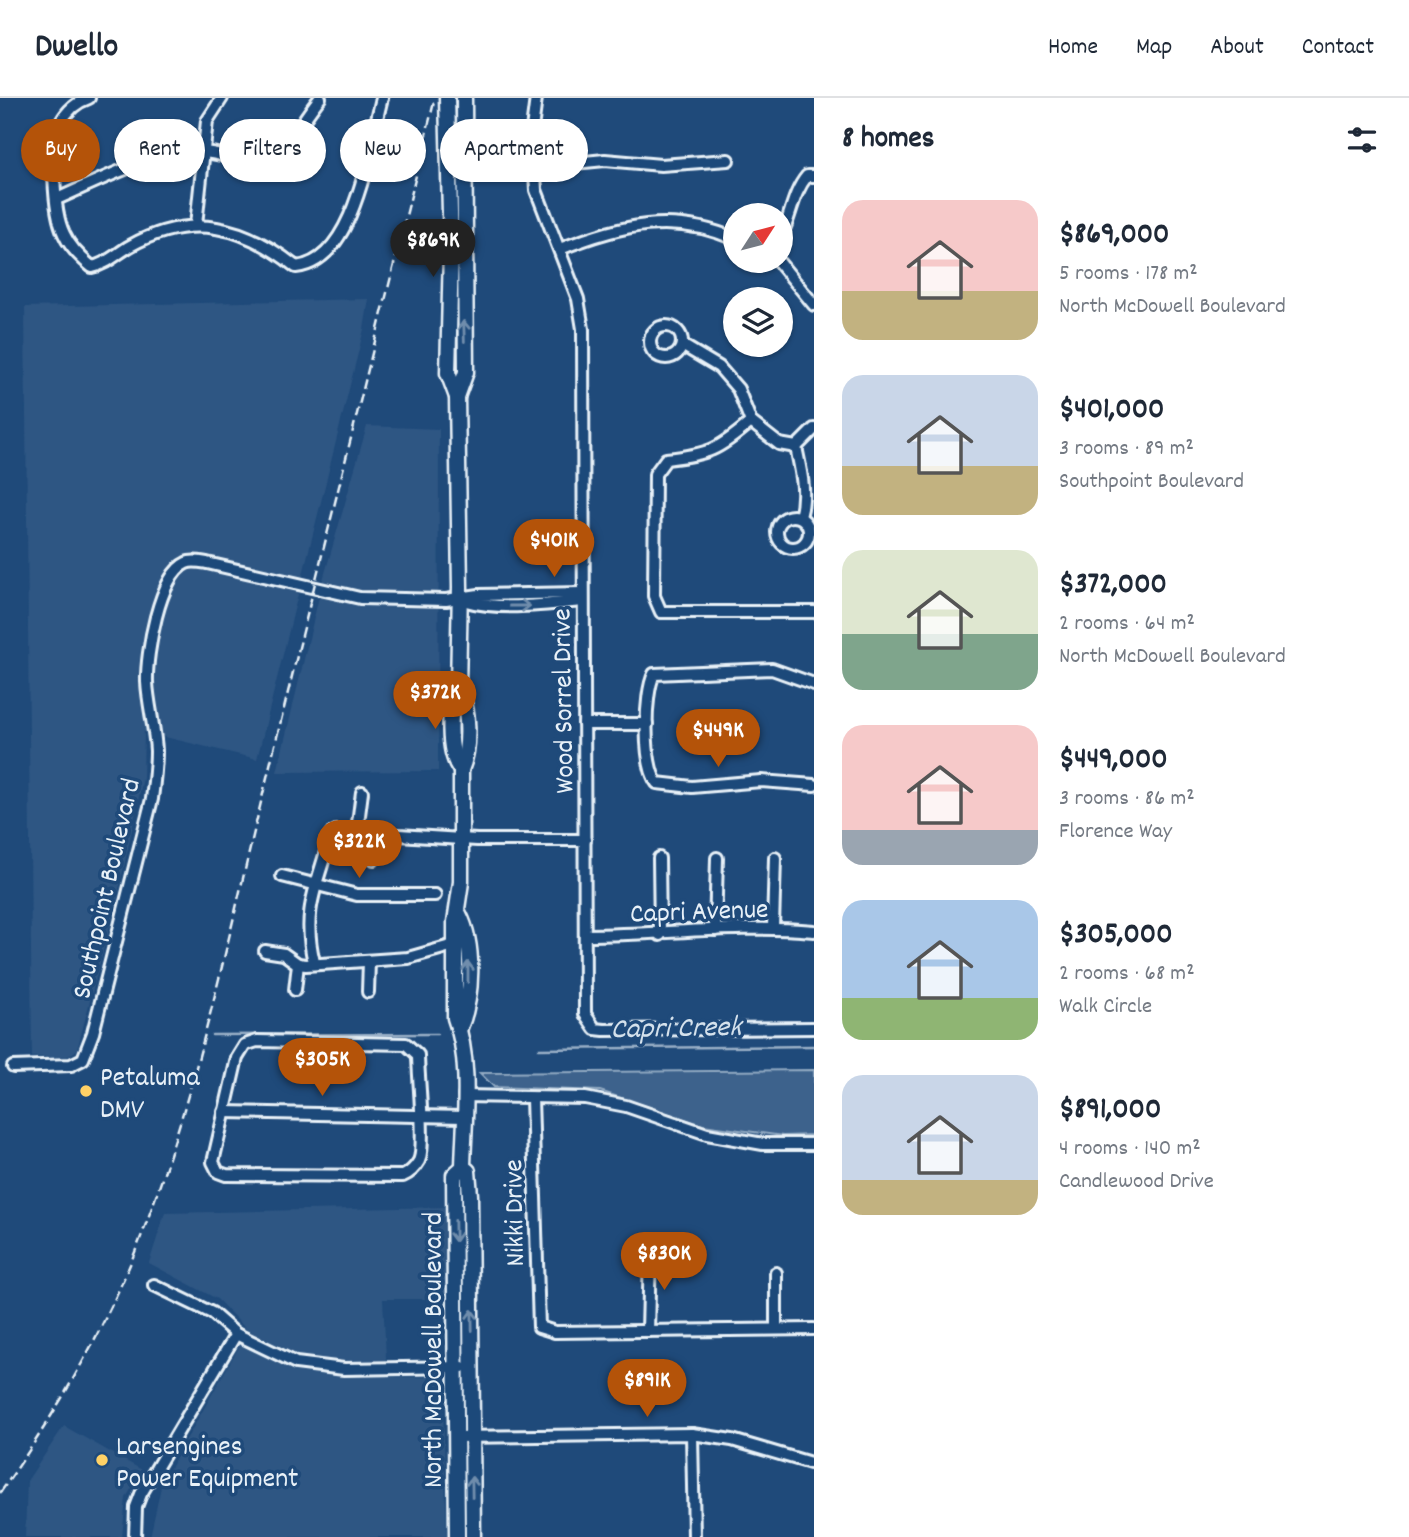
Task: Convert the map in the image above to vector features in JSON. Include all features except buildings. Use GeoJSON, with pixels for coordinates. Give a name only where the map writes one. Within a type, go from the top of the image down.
{"type":"FeatureCollection","features":[{"type":"Feature","properties":{"kind":"main road","name":"North McDowell Boulevard"},"geometry":{"type":"LineString","coordinates":[[447,98],[451,239],[448,373],[457,397],[459,599],[458,688],[451,700],[453,760],[461,770],[462,839],[459,914],[455,922],[454,945],[455,1018],[460,1030],[464,1096],[463,1167],[468,1171],[470,1195],[465,1367],[456,1437],[457,1537]]}},
{"type":"Feature","properties":{"kind":"main road","name":"North McDowell Boulevard"},"geometry":{"type":"LineString","coordinates":[[457,397],[466,372],[464,98]]}},
{"type":"Feature","properties":{"kind":"main road","name":"North McDowell Boulevard"},"geometry":{"type":"LineString","coordinates":[[459,914],[465,927],[468,947],[468,1010],[460,1030]]}},
{"type":"Feature","properties":{"kind":"main road","name":"North McDowell Boulevard"},"geometry":{"type":"LineString","coordinates":[[465,1367],[471,1437],[472,1537]]}},
{"type":"Feature","properties":{"kind":"street"},"geometry":{"type":"LineString","coordinates":[[89,98],[71,108],[61,121],[55,148],[57,199],[63,233],[78,255],[92,267],[103,265],[130,246],[154,236],[196,225],[231,230],[267,244],[296,267],[309,266],[335,245],[351,215],[382,98]]}},
{"type":"Feature","properties":{"kind":"street"},"geometry":{"type":"LineString","coordinates":[[205,133],[207,121],[222,98]]}},
{"type":"Feature","properties":{"kind":"street"},"geometry":{"type":"LineString","coordinates":[[205,152],[263,163],[278,158],[303,117],[320,98]]}},
{"type":"Feature","properties":{"kind":"street","name":"Wood Sorrel Drive"},"geometry":{"type":"LineString","coordinates":[[533,119],[536,98]]}},
{"type":"Feature","properties":{"kind":"street"},"geometry":{"type":"LineString","coordinates":[[588,162],[605,160],[661,165],[728,160]]}},
{"type":"Feature","properties":{"kind":"street"},"geometry":{"type":"LineString","coordinates":[[57,199],[114,172]]}},
{"type":"Feature","properties":{"kind":"street"},"geometry":{"type":"LineString","coordinates":[[793,206],[798,187],[807,176],[814,176]]}},
{"type":"Feature","properties":{"kind":"street"},"geometry":{"type":"LineString","coordinates":[[196,225],[199,182]]}},
{"type":"Feature","properties":{"kind":"street","name":"Wood Sorrel Drive"},"geometry":{"type":"LineString","coordinates":[[535,182],[578,299],[583,329],[585,1014],[595,1029],[814,1028]]}},
{"type":"Feature","properties":{"kind":"street"},"geometry":{"type":"LineString","coordinates":[[560,249],[612,229],[662,222],[723,236]]}},
{"type":"Feature","properties":{"kind":"street"},"geometry":{"type":"LineString","coordinates":[[788,273],[814,305]]}},
{"type":"Feature","properties":{"kind":"street"},"geometry":{"type":"LineString","coordinates":[[682,345],[719,367],[738,389],[751,422],[779,444],[796,447]]}},
{"type":"Feature","properties":{"kind":"street"},"geometry":{"type":"LineString","coordinates":[[751,422],[729,441],[699,456],[666,459],[658,468],[655,474],[654,596],[661,612],[814,612]]}},
{"type":"Feature","properties":{"kind":"street"},"geometry":{"type":"LineString","coordinates":[[796,447],[814,429]]}},
{"type":"Feature","properties":{"kind":"street"},"geometry":{"type":"LineString","coordinates":[[796,447],[804,485],[804,503],[800,517]]}},
{"type":"Feature","properties":{"kind":"street","name":"Southpoint Boulevard"},"geometry":{"type":"LineString","coordinates":[[13,1067],[71,1065],[83,1059],[93,1033],[152,799],[156,767],[147,686],[149,642],[174,573],[181,566],[188,561],[207,563],[269,580],[360,598],[459,599],[479,595],[582,597]]}},
{"type":"Feature","properties":{"kind":"street"},"geometry":{"type":"LineString","coordinates":[[814,684],[772,669],[654,674],[648,685],[647,724],[650,775],[657,783],[692,787],[761,780],[814,785]]}},
{"type":"Feature","properties":{"kind":"street"},"geometry":{"type":"LineString","coordinates":[[584,724],[647,724]]}},
{"type":"Feature","properties":{"kind":"street"},"geometry":{"type":"LineString","coordinates":[[358,831],[362,792]]}},
{"type":"Feature","properties":{"kind":"street"},"geometry":{"type":"LineString","coordinates":[[314,962],[308,936],[308,912],[331,834],[341,830],[462,839],[585,840]]}},
{"type":"Feature","properties":{"kind":"street"},"geometry":{"type":"LineString","coordinates":[[374,832],[374,859]]}},
{"type":"Feature","properties":{"kind":"street"},"geometry":{"type":"LineString","coordinates":[[659,858],[660,934]]}},
{"type":"Feature","properties":{"kind":"street"},"geometry":{"type":"LineString","coordinates":[[715,930],[717,858]]}},
{"type":"Feature","properties":{"kind":"street"},"geometry":{"type":"LineString","coordinates":[[773,927],[775,858]]}},
{"type":"Feature","properties":{"kind":"street"},"geometry":{"type":"LineString","coordinates":[[282,876],[357,895],[435,895]]}},
{"type":"Feature","properties":{"kind":"street","name":"Capri Avenue"},"geometry":{"type":"LineString","coordinates":[[586,935],[660,934],[773,927],[814,931]]}},
{"type":"Feature","properties":{"kind":"street"},"geometry":{"type":"LineString","coordinates":[[265,951],[284,954],[298,964],[408,958],[454,945]]}},
{"type":"Feature","properties":{"kind":"street"},"geometry":{"type":"LineString","coordinates":[[368,992],[369,961]]}},
{"type":"Feature","properties":{"kind":"street"},"geometry":{"type":"LineString","coordinates":[[295,990],[298,964]]}},
{"type":"Feature","properties":{"kind":"street"},"geometry":{"type":"LineString","coordinates":[[257,1041],[406,1044],[418,1055],[420,1115],[420,1159],[410,1172],[403,1176],[226,1175],[218,1172],[213,1162],[237,1058],[245,1045],[257,1041]]}},
{"type":"Feature","properties":{"kind":"street"},"geometry":{"type":"LineString","coordinates":[[464,1096],[585,1098],[626,1106],[708,1134],[763,1144],[814,1144]]}},
{"type":"Feature","properties":{"kind":"street","name":"Nikki Drive"},"geometry":{"type":"LineString","coordinates":[[532,1098],[539,1327],[555,1332],[648,1331]]}},
{"type":"Feature","properties":{"kind":"street"},"geometry":{"type":"LineString","coordinates":[[224,1112],[464,1116]]}},
{"type":"Feature","properties":{"kind":"street"},"geometry":{"type":"LineString","coordinates":[[650,1252],[648,1331],[814,1329]]}},
{"type":"Feature","properties":{"kind":"street"},"geometry":{"type":"LineString","coordinates":[[776,1273],[776,1328]]}},
{"type":"Feature","properties":{"kind":"street"},"geometry":{"type":"LineString","coordinates":[[154,1284],[212,1313],[236,1334],[302,1365],[344,1370],[465,1367]]}},
{"type":"Feature","properties":{"kind":"street"},"geometry":{"type":"LineString","coordinates":[[135,1537],[136,1507],[141,1494],[236,1334]]}},
{"type":"Feature","properties":{"kind":"street"},"geometry":{"type":"LineString","coordinates":[[692,1434],[694,1537]]}},
{"type":"Feature","properties":{"kind":"street"},"geometry":{"type":"LineString","coordinates":[[456,1437],[692,1434],[733,1440],[814,1464]]}},
{"type":"Feature","properties":{"kind":"shaded area"},"geometry":{"type":"Polygon","coordinates":[[[369,299],[364,329],[257,759],[144,732],[143,778],[117,899],[77,1050],[67,1057],[32,1057],[25,307],[369,299]]]}},
{"type":"Feature","properties":{"kind":"shaded area"},"geometry":{"type":"Polygon","coordinates":[[[367,426],[439,429],[438,771],[277,772],[323,580],[367,426]]]}},
{"type":"Feature","properties":{"kind":"shaded area"},"geometry":{"type":"Polygon","coordinates":[[[814,1070],[814,1135],[783,1136],[703,1125],[600,1091],[494,1087],[480,1073],[814,1070]]]}},
{"type":"Feature","properties":{"kind":"shaded area"},"geometry":{"type":"Polygon","coordinates":[[[445,1207],[447,1299],[383,1299],[387,1377],[442,1377],[447,1537],[150,1537],[162,1482],[248,1331],[217,1299],[149,1263],[165,1213],[445,1207]]]}},
{"type":"Feature","properties":{"kind":"shaded area"},"geometry":{"type":"Polygon","coordinates":[[[64,1426],[142,1470],[126,1498],[122,1537],[25,1537],[27,1481],[64,1426]]]}},
{"type":"Feature","properties":{"kind":"waterway","name":"Capri Creek"},"geometry":{"type":"LineString","coordinates":[[212,1035],[437,1034]]}},
{"type":"Feature","properties":{"kind":"waterway","name":"Capri Creek"},"geometry":{"type":"LineString","coordinates":[[539,1049],[814,1046]]}},
{"type":"Feature","properties":{"kind":"railway"},"geometry":{"type":"LineString","coordinates":[[0,1493],[55,1410],[118,1292],[175,1139],[210,1012],[435,98]]}},
{"type":"Feature","properties":{"kind":"place","name":"Petaluma DMV"},"geometry":{"type":"Point","coordinates":[86,1091]}},
{"type":"Feature","properties":{"kind":"place","name":"Larsengines Power Equipment"},"geometry":{"type":"Point","coordinates":[102,1460]}}]}
